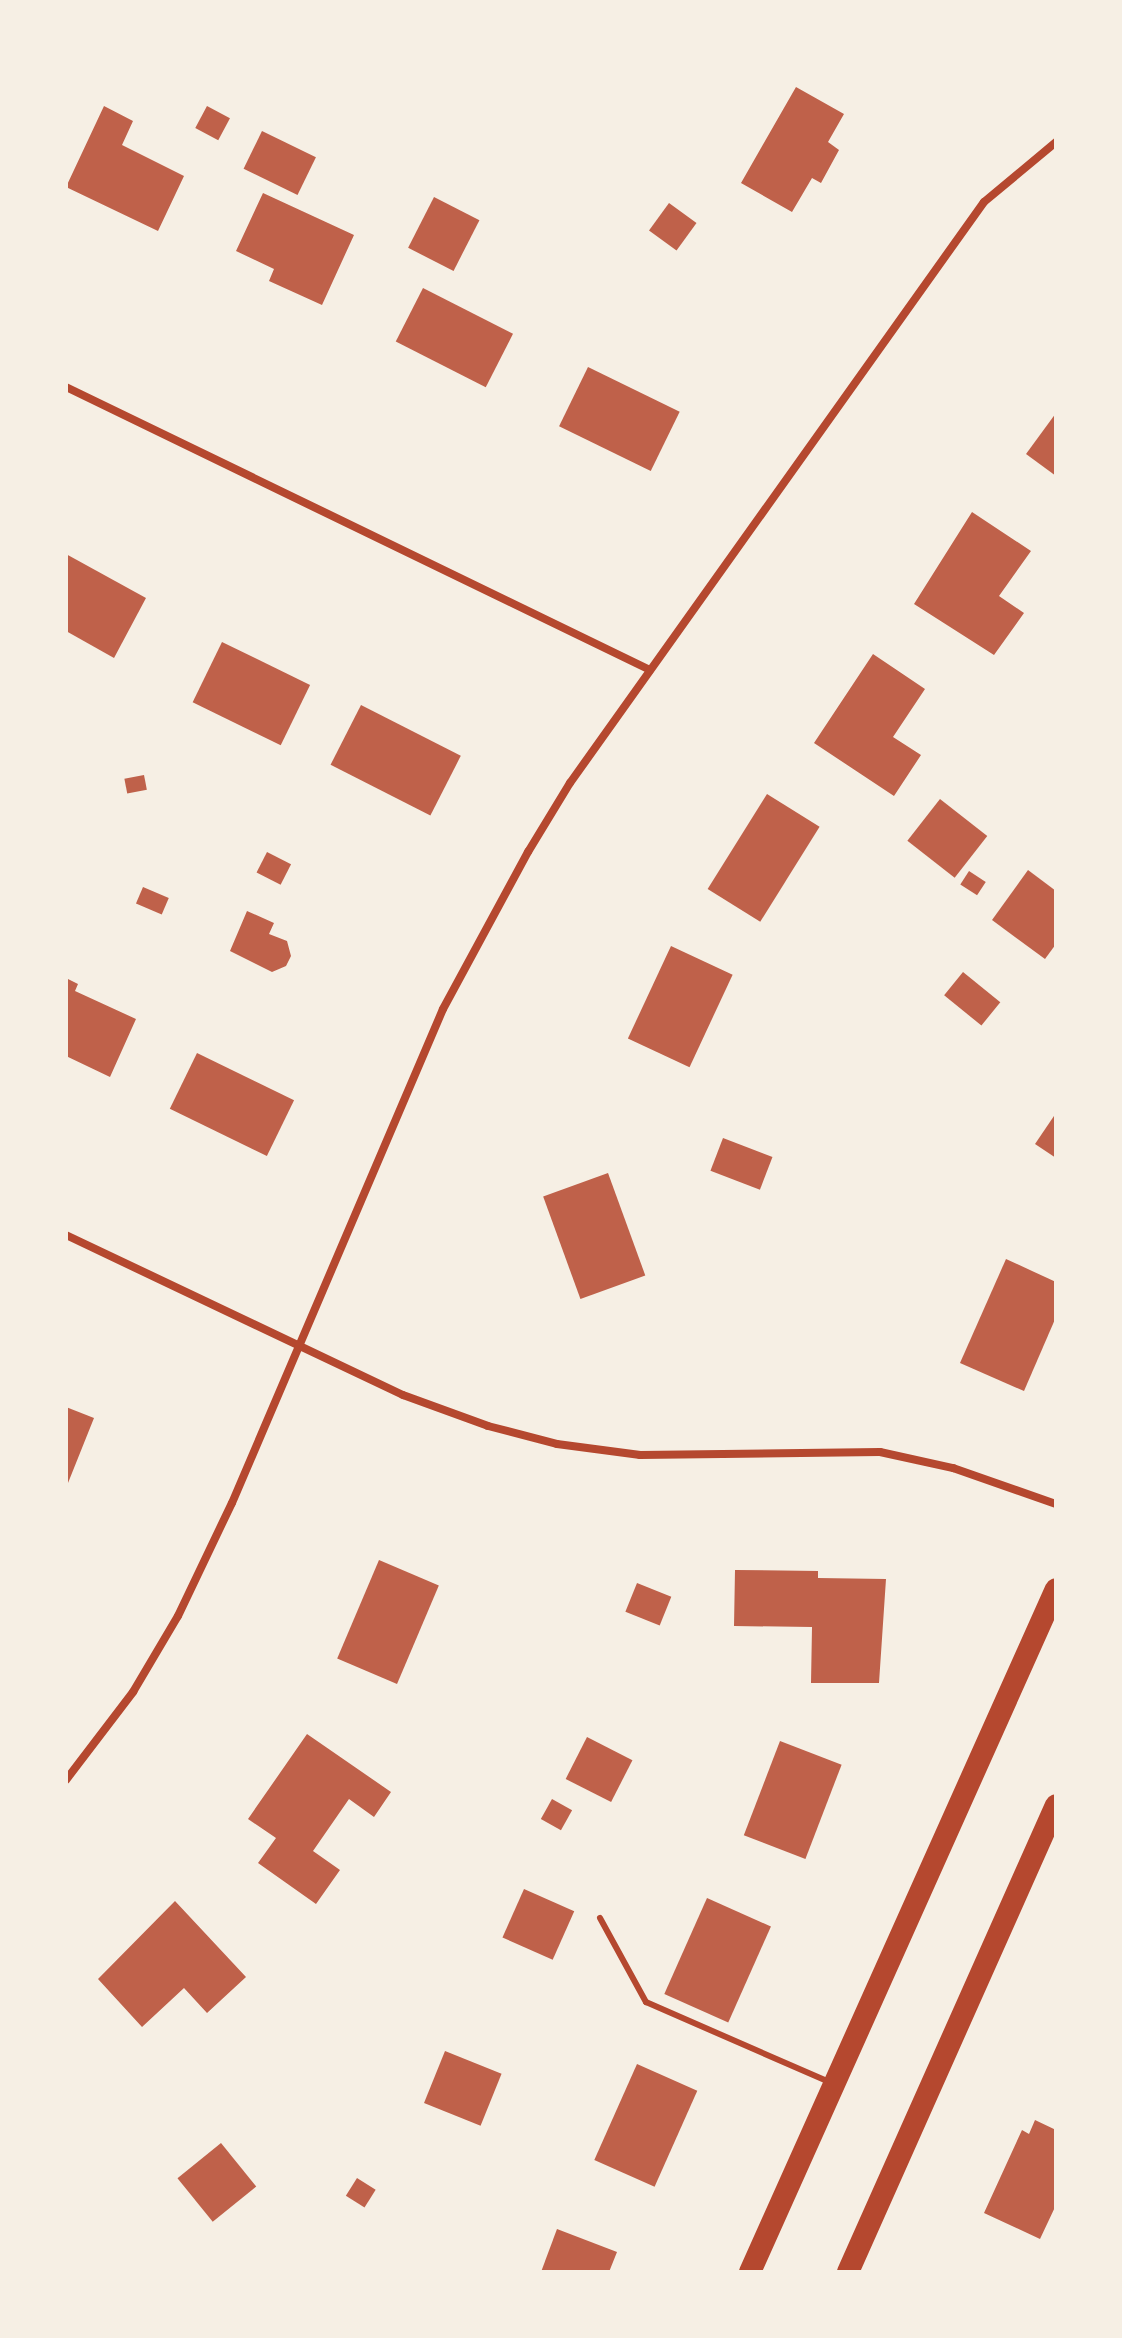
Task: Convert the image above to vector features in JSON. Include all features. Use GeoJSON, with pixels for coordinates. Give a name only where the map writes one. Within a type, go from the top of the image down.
{"type":"FeatureCollection","features":[{"type":"Feature","properties":{"kind":"highway"},"geometry":{"type":"LineString","coordinates":[[750,2272],[1056,1589]]}},
{"type":"Feature","properties":{"kind":"highway"},"geometry":{"type":"LineString","coordinates":[[848,2272],[1056,1805]]}},
{"type":"Feature","properties":{"kind":"street"},"geometry":{"type":"LineString","coordinates":[[66,1780],[133,1692],[178,1616],[299,1345],[443,1009],[528,852],[650,670],[984,202],[1056,142]]}},
{"type":"Feature","properties":{"kind":"street"},"geometry":{"type":"LineString","coordinates":[[66,387],[650,670]]}},
{"type":"Feature","properties":{"kind":"street"},"geometry":{"type":"LineString","coordinates":[[66,1235],[403,1395],[557,1444],[716,1457],[880,1452],[953,1468],[1056,1504]]}},
{"type":"Feature","properties":{"kind":"lane"},"geometry":{"type":"LineString","coordinates":[[600,1918],[646,2002],[834,2084]]}},
{"type":"Feature","properties":{"kind":"building"},"geometry":{"type":"Polygon","coordinates":[[[796,87],[844,114],[828,142],[839,150],[821,183],[812,178],[792,212],[741,183],[796,87]]]}},
{"type":"Feature","properties":{"kind":"building"},"geometry":{"type":"Polygon","coordinates":[[[104,106],[133,121],[122,145],[184,176],[158,231],[66,187],[104,106]]]}},
{"type":"Feature","properties":{"kind":"building"},"geometry":{"type":"Polygon","coordinates":[[[207,106],[230,118],[218,140],[195,128],[207,106]]]}},
{"type":"Feature","properties":{"kind":"building"},"geometry":{"type":"Polygon","coordinates":[[[262,131],[316,157],[298,195],[244,169],[262,131]]]}},
{"type":"Feature","properties":{"kind":"building"},"geometry":{"type":"Polygon","coordinates":[[[263,193],[354,235],[322,305],[269,281],[274,269],[236,251],[263,193]]]}},
{"type":"Feature","properties":{"kind":"building"},"geometry":{"type":"Polygon","coordinates":[[[434,197],[479,220],[454,271],[408,248],[434,197]]]}},
{"type":"Feature","properties":{"kind":"building"},"geometry":{"type":"Polygon","coordinates":[[[669,203],[697,223],[677,250],[649,231],[669,203]]]}},
{"type":"Feature","properties":{"kind":"building"},"geometry":{"type":"Polygon","coordinates":[[[423,288],[513,334],[486,387],[396,341],[423,288]]]}},
{"type":"Feature","properties":{"kind":"building"},"geometry":{"type":"Polygon","coordinates":[[[588,367],[680,412],[651,471],[559,426],[588,367]]]}},
{"type":"Feature","properties":{"kind":"building"},"geometry":{"type":"Polygon","coordinates":[[[1056,413],[1056,476],[1026,454],[1056,413]]]}},
{"type":"Feature","properties":{"kind":"building"},"geometry":{"type":"Polygon","coordinates":[[[972,512],[1031,551],[999,596],[1024,613],[994,655],[914,604],[972,512]]]}},
{"type":"Feature","properties":{"kind":"building"},"geometry":{"type":"Polygon","coordinates":[[[66,554],[146,598],[114,658],[66,631],[66,554]]]}},
{"type":"Feature","properties":{"kind":"building"},"geometry":{"type":"Polygon","coordinates":[[[222,642],[310,685],[281,745],[193,702],[222,642]]]}},
{"type":"Feature","properties":{"kind":"building"},"geometry":{"type":"Polygon","coordinates":[[[873,654],[925,689],[893,737],[921,755],[894,796],[814,743],[873,654]]]}},
{"type":"Feature","properties":{"kind":"building"},"geometry":{"type":"Polygon","coordinates":[[[361,705],[461,756],[430,816],[331,765],[361,705]]]}},
{"type":"Feature","properties":{"kind":"building"},"geometry":{"type":"Polygon","coordinates":[[[144,775],[147,790],[127,794],[124,779],[144,775]]]}},
{"type":"Feature","properties":{"kind":"building"},"geometry":{"type":"Polygon","coordinates":[[[767,794],[820,827],[760,922],[708,889],[767,794]]]}},
{"type":"Feature","properties":{"kind":"building"},"geometry":{"type":"Polygon","coordinates":[[[940,799],[987,836],[955,878],[907,841],[940,799]]]}},
{"type":"Feature","properties":{"kind":"building"},"geometry":{"type":"Polygon","coordinates":[[[267,852],[291,864],[281,885],[257,872],[267,852]]]}},
{"type":"Feature","properties":{"kind":"building"},"geometry":{"type":"Polygon","coordinates":[[[1028,870],[1056,891],[1056,944],[1045,959],[992,920],[1028,870]]]}},
{"type":"Feature","properties":{"kind":"building"},"geometry":{"type":"Polygon","coordinates":[[[969,871],[986,882],[977,895],[960,884],[969,871]]]}},
{"type":"Feature","properties":{"kind":"building"},"geometry":{"type":"Polygon","coordinates":[[[143,887],[169,898],[162,915],[136,904],[143,887]]]}},
{"type":"Feature","properties":{"kind":"building"},"geometry":{"type":"Polygon","coordinates":[[[247,911],[274,923],[269,934],[287,941],[291,956],[286,966],[272,972],[230,951],[247,911]]]}},
{"type":"Feature","properties":{"kind":"building"},"geometry":{"type":"Polygon","coordinates":[[[671,946],[733,975],[690,1067],[628,1038],[671,946]]]}},
{"type":"Feature","properties":{"kind":"building"},"geometry":{"type":"Polygon","coordinates":[[[963,972],[1000,1002],[981,1026],[944,995],[963,972]]]}},
{"type":"Feature","properties":{"kind":"building"},"geometry":{"type":"Polygon","coordinates":[[[66,978],[78,984],[75,991],[136,1019],[110,1077],[66,1056],[66,978]]]}},
{"type":"Feature","properties":{"kind":"building"},"geometry":{"type":"Polygon","coordinates":[[[197,1053],[294,1100],[267,1156],[170,1109],[197,1053]]]}},
{"type":"Feature","properties":{"kind":"building"},"geometry":{"type":"Polygon","coordinates":[[[1056,1113],[1056,1158],[1035,1144],[1056,1113]]]}},
{"type":"Feature","properties":{"kind":"building"},"geometry":{"type":"Polygon","coordinates":[[[723,1138],[772,1157],[760,1190],[710,1171],[723,1138]]]}},
{"type":"Feature","properties":{"kind":"building"},"geometry":{"type":"Polygon","coordinates":[[[608,1173],[645,1275],[580,1299],[543,1197],[608,1173]]]}},
{"type":"Feature","properties":{"kind":"building"},"geometry":{"type":"Polygon","coordinates":[[[1006,1259],[1056,1282],[1056,1317],[1024,1391],[960,1363],[1006,1259]]]}},
{"type":"Feature","properties":{"kind":"building"},"geometry":{"type":"Polygon","coordinates":[[[66,1407],[94,1418],[66,1488],[66,1407]]]}},
{"type":"Feature","properties":{"kind":"building"},"geometry":{"type":"Polygon","coordinates":[[[379,1560],[439,1585],[397,1684],[337,1658],[379,1560]]]}},
{"type":"Feature","properties":{"kind":"building"},"geometry":{"type":"Polygon","coordinates":[[[735,1570],[818,1571],[818,1578],[886,1579],[879,1683],[811,1683],[812,1627],[734,1626],[735,1570]]]}},
{"type":"Feature","properties":{"kind":"building"},"geometry":{"type":"Polygon","coordinates":[[[637,1583],[671,1597],[660,1626],[625,1612],[637,1583]]]}},
{"type":"Feature","properties":{"kind":"building"},"geometry":{"type":"Polygon","coordinates":[[[307,1734],[391,1792],[374,1817],[349,1799],[313,1851],[340,1870],[316,1904],[258,1863],[276,1838],[248,1819],[307,1734]]]}},
{"type":"Feature","properties":{"kind":"building"},"geometry":{"type":"Polygon","coordinates":[[[587,1737],[632,1760],[611,1802],[566,1779],[587,1737]]]}},
{"type":"Feature","properties":{"kind":"building"},"geometry":{"type":"Polygon","coordinates":[[[780,1741],[842,1765],[805,1859],[744,1835],[780,1741]]]}},
{"type":"Feature","properties":{"kind":"building"},"geometry":{"type":"Polygon","coordinates":[[[552,1799],[572,1810],[561,1830],[541,1819],[552,1799]]]}},
{"type":"Feature","properties":{"kind":"building"},"geometry":{"type":"Polygon","coordinates":[[[524,1889],[574,1911],[553,1960],[502,1937],[524,1889]]]}},
{"type":"Feature","properties":{"kind":"building"},"geometry":{"type":"Polygon","coordinates":[[[707,1898],[771,1926],[728,2022],[664,1994],[707,1898]]]}},
{"type":"Feature","properties":{"kind":"building"},"geometry":{"type":"Polygon","coordinates":[[[175,1901],[246,1977],[207,2013],[184,1988],[142,2027],[98,1979],[175,1901]]]}},
{"type":"Feature","properties":{"kind":"building"},"geometry":{"type":"Polygon","coordinates":[[[445,2051],[502,2074],[481,2126],[424,2103],[445,2051]]]}},
{"type":"Feature","properties":{"kind":"building"},"geometry":{"type":"Polygon","coordinates":[[[637,2064],[697,2091],[655,2187],[594,2160],[637,2064]]]}},
{"type":"Feature","properties":{"kind":"building"},"geometry":{"type":"Polygon","coordinates":[[[1035,2120],[1056,2130],[1056,2205],[1040,2239],[984,2213],[1022,2130],[1029,2134],[1035,2120]]]}},
{"type":"Feature","properties":{"kind":"building"},"geometry":{"type":"Polygon","coordinates":[[[221,2143],[256,2187],[213,2222],[177,2178],[221,2143]]]}},
{"type":"Feature","properties":{"kind":"building"},"geometry":{"type":"Polygon","coordinates":[[[357,2178],[376,2190],[365,2207],[346,2196],[357,2178]]]}},
{"type":"Feature","properties":{"kind":"building"},"geometry":{"type":"Polygon","coordinates":[[[557,2229],[617,2252],[609,2272],[541,2272],[557,2229]]]}}]}
